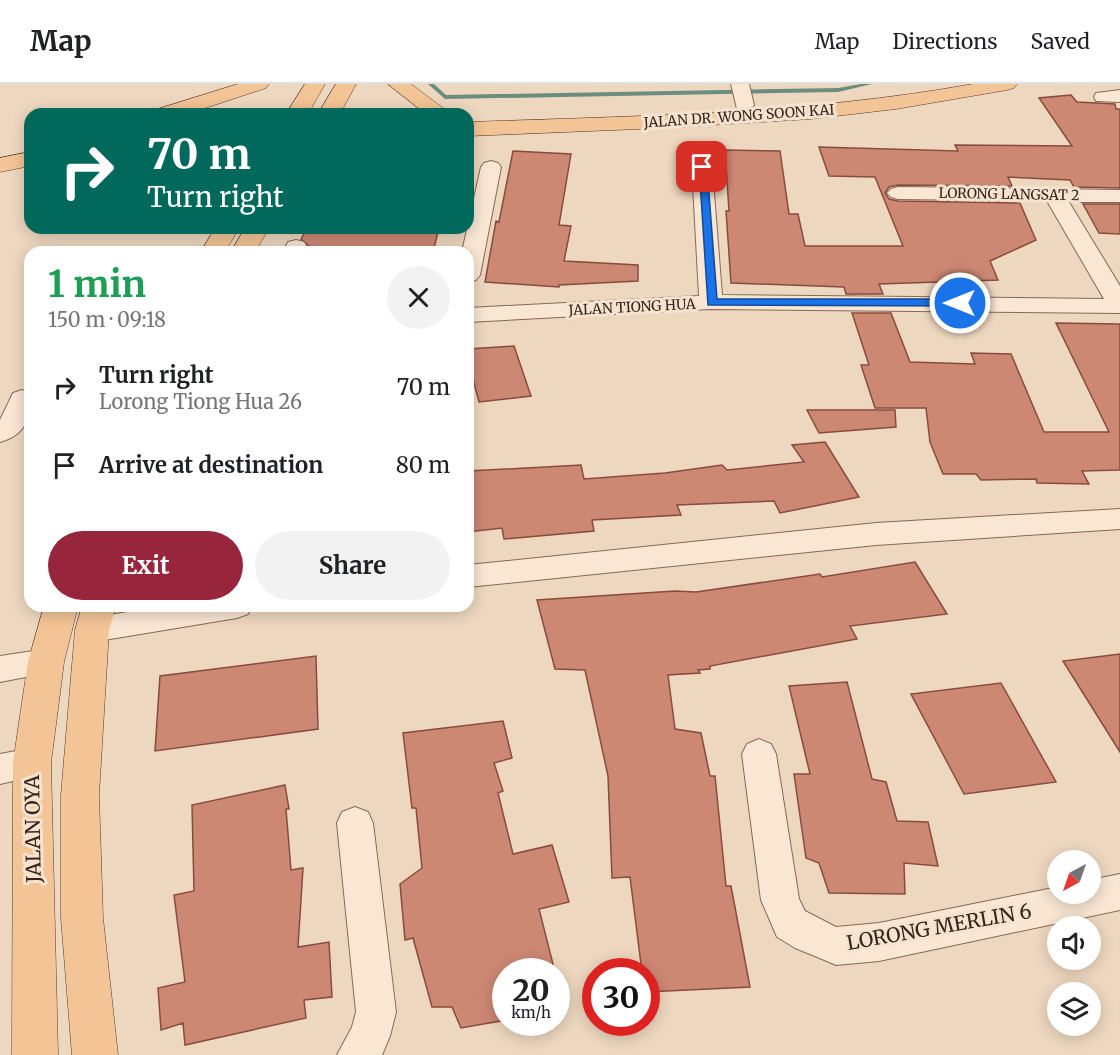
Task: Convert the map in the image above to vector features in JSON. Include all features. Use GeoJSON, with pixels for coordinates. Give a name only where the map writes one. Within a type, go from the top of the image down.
{"type":"FeatureCollection","features":[{"type":"Feature","properties":{"kind":"main road"},"geometry":{"type":"LineString","coordinates":[[185,108],[260,84]]}},
{"type":"Feature","properties":{"kind":"main road"},"geometry":{"type":"LineString","coordinates":[[301,108],[315,84]]}},
{"type":"Feature","properties":{"kind":"main road"},"geometry":{"type":"LineString","coordinates":[[332,108],[346,84]]}},
{"type":"Feature","properties":{"kind":"main road"},"geometry":{"type":"LineString","coordinates":[[398,84],[432,108]]}},
{"type":"Feature","properties":{"kind":"main road","name":"JALAN DR. WONG SOON KAI"},"geometry":{"type":"LineString","coordinates":[[474,117],[637,112],[742,92],[837,99],[930,84]]}},
{"type":"Feature","properties":{"kind":"main road","name":"JALAN DR. WONG SOON KAI"},"geometry":{"type":"LineString","coordinates":[[474,129],[687,121],[827,110],[871,106],[1007,84]]}},
{"type":"Feature","properties":{"kind":"main road"},"geometry":{"type":"LineString","coordinates":[[0,150],[24,147]]}},
{"type":"Feature","properties":{"kind":"main road"},"geometry":{"type":"LineString","coordinates":[[0,165],[24,160]]}},
{"type":"Feature","properties":{"kind":"main road","name":"JALAN OYA"},"geometry":{"type":"LineString","coordinates":[[35,1055],[16,766],[59,612]]}},
{"type":"Feature","properties":{"kind":"main road"},"geometry":{"type":"LineString","coordinates":[[95,1055],[82,918],[80,795],[96,618]]}},
{"type":"Feature","properties":{"kind":"street"},"geometry":{"type":"LineString","coordinates":[[474,247],[491,167]]}},
{"type":"Feature","properties":{"kind":"street"},"geometry":{"type":"LineString","coordinates":[[702,167],[711,302]]}},
{"type":"Feature","properties":{"kind":"street","name":"LORONG LANGSAT 2"},"geometry":{"type":"LineString","coordinates":[[898,193],[1120,196]]}},
{"type":"Feature","properties":{"kind":"street"},"geometry":{"type":"LineString","coordinates":[[1054,195],[1120,305]]}},
{"type":"Feature","properties":{"kind":"street","name":"JALAN TIONG HUA"},"geometry":{"type":"LineString","coordinates":[[474,315],[711,302],[1120,305]]}},
{"type":"Feature","properties":{"kind":"street"},"geometry":{"type":"LineString","coordinates":[[0,433],[9,429],[13,422],[18,400]]}},
{"type":"Feature","properties":{"kind":"street"},"geometry":{"type":"LineString","coordinates":[[474,575],[876,534],[1120,519]]}},
{"type":"Feature","properties":{"kind":"street"},"geometry":{"type":"LineString","coordinates":[[96,618],[166,612]]}},
{"type":"Feature","properties":{"kind":"street"},"geometry":{"type":"LineString","coordinates":[[0,669],[46,662]]}},
{"type":"Feature","properties":{"kind":"street","name":"LORONG MERLIN 6"},"geometry":{"type":"LineString","coordinates":[[759,754],[780,900],[791,924],[809,935],[836,946],[879,942],[1120,892]]}},
{"type":"Feature","properties":{"kind":"street"},"geometry":{"type":"LineString","coordinates":[[355,824],[376,1012],[370,1036],[358,1055]]}},
{"type":"Feature","properties":{"kind":"building"},"geometry":{"type":"Polygon","coordinates":[[[1071,95],[1077,102],[1115,104],[1116,109],[1120,109],[1120,188],[1074,187],[1070,180],[1008,177],[1012,186],[898,185],[889,187],[885,193],[889,199],[898,201],[1020,203],[1036,240],[990,261],[998,280],[879,284],[883,294],[846,294],[844,287],[731,283],[725,150],[780,151],[789,214],[798,214],[805,246],[903,246],[875,177],[829,176],[819,147],[958,151],[955,145],[1072,146],[1039,98],[1071,95]]]}},
{"type":"Feature","properties":{"kind":"building"},"geometry":{"type":"Polygon","coordinates":[[[513,151],[571,154],[559,225],[571,226],[564,261],[638,265],[638,281],[559,285],[559,287],[485,282],[496,221],[499,222],[513,151]]]}},
{"type":"Feature","properties":{"kind":"building"},"geometry":{"type":"Polygon","coordinates":[[[1083,204],[1120,204],[1120,234],[1099,233],[1083,204]]]}},
{"type":"Feature","properties":{"kind":"building"},"geometry":{"type":"Polygon","coordinates":[[[304,234],[438,234],[434,246],[309,246],[301,239],[304,234]]]}},
{"type":"Feature","properties":{"kind":"building"},"geometry":{"type":"Polygon","coordinates":[[[852,313],[891,313],[910,362],[975,364],[971,353],[1011,354],[1044,432],[1109,432],[1056,323],[1120,324],[1120,470],[1082,471],[1089,484],[1037,483],[1036,479],[981,480],[976,474],[943,474],[930,442],[926,408],[875,408],[861,365],[869,365],[852,313]]]}},
{"type":"Feature","properties":{"kind":"building"},"geometry":{"type":"Polygon","coordinates":[[[514,346],[531,396],[479,402],[474,383],[474,349],[514,346]]]}},
{"type":"Feature","properties":{"kind":"building"},"geometry":{"type":"Polygon","coordinates":[[[807,410],[895,410],[896,427],[819,433],[807,410]]]}},
{"type":"Feature","properties":{"kind":"building"},"geometry":{"type":"Polygon","coordinates":[[[825,442],[859,497],[780,513],[774,501],[677,505],[681,515],[592,520],[594,531],[504,539],[502,528],[474,531],[474,471],[581,465],[584,479],[665,473],[722,465],[727,470],[804,462],[792,445],[825,442]]]}},
{"type":"Feature","properties":{"kind":"building"},"geometry":{"type":"Polygon","coordinates":[[[915,562],[947,614],[850,626],[857,639],[710,666],[710,669],[698,670],[700,673],[668,675],[675,729],[701,733],[710,776],[715,776],[726,886],[731,886],[750,987],[660,991],[660,958],[640,958],[630,877],[612,878],[608,776],[585,670],[555,669],[537,600],[675,591],[696,592],[820,574],[822,577],[915,562]]]}},
{"type":"Feature","properties":{"kind":"building"},"geometry":{"type":"Polygon","coordinates":[[[1120,654],[1120,752],[1063,661],[1120,654]]]}},
{"type":"Feature","properties":{"kind":"building"},"geometry":{"type":"Polygon","coordinates":[[[316,656],[318,729],[155,751],[160,676],[316,656]]]}},
{"type":"Feature","properties":{"kind":"building"},"geometry":{"type":"Polygon","coordinates":[[[847,682],[872,779],[886,782],[897,821],[928,822],[938,866],[904,863],[905,894],[829,893],[819,863],[806,858],[794,774],[810,774],[789,686],[847,682]]]}},
{"type":"Feature","properties":{"kind":"building"},"geometry":{"type":"Polygon","coordinates":[[[1001,683],[1056,782],[964,794],[911,694],[1001,683]]]}},
{"type":"Feature","properties":{"kind":"building"},"geometry":{"type":"Polygon","coordinates":[[[503,721],[512,758],[494,763],[503,791],[498,793],[513,854],[552,845],[569,902],[539,909],[551,958],[492,958],[492,1022],[461,1028],[452,1007],[432,1007],[413,938],[405,940],[400,884],[422,868],[416,808],[412,808],[403,733],[503,721]]]}},
{"type":"Feature","properties":{"kind":"building"},"geometry":{"type":"Polygon","coordinates":[[[285,785],[289,809],[286,809],[291,870],[303,868],[298,947],[329,942],[332,997],[304,1000],[306,1018],[185,1045],[183,1023],[161,1030],[158,988],[185,982],[174,895],[194,891],[192,805],[285,785]]]}},
{"type":"Feature","properties":{"kind":"waterway"},"geometry":{"type":"LineString","coordinates":[[431,84],[445,97],[838,90],[869,84]]}},
{"type":"Feature","properties":{"kind":"route"},"geometry":{"type":"LineString","coordinates":[[702,167],[711,302],[960,303]]}}]}
